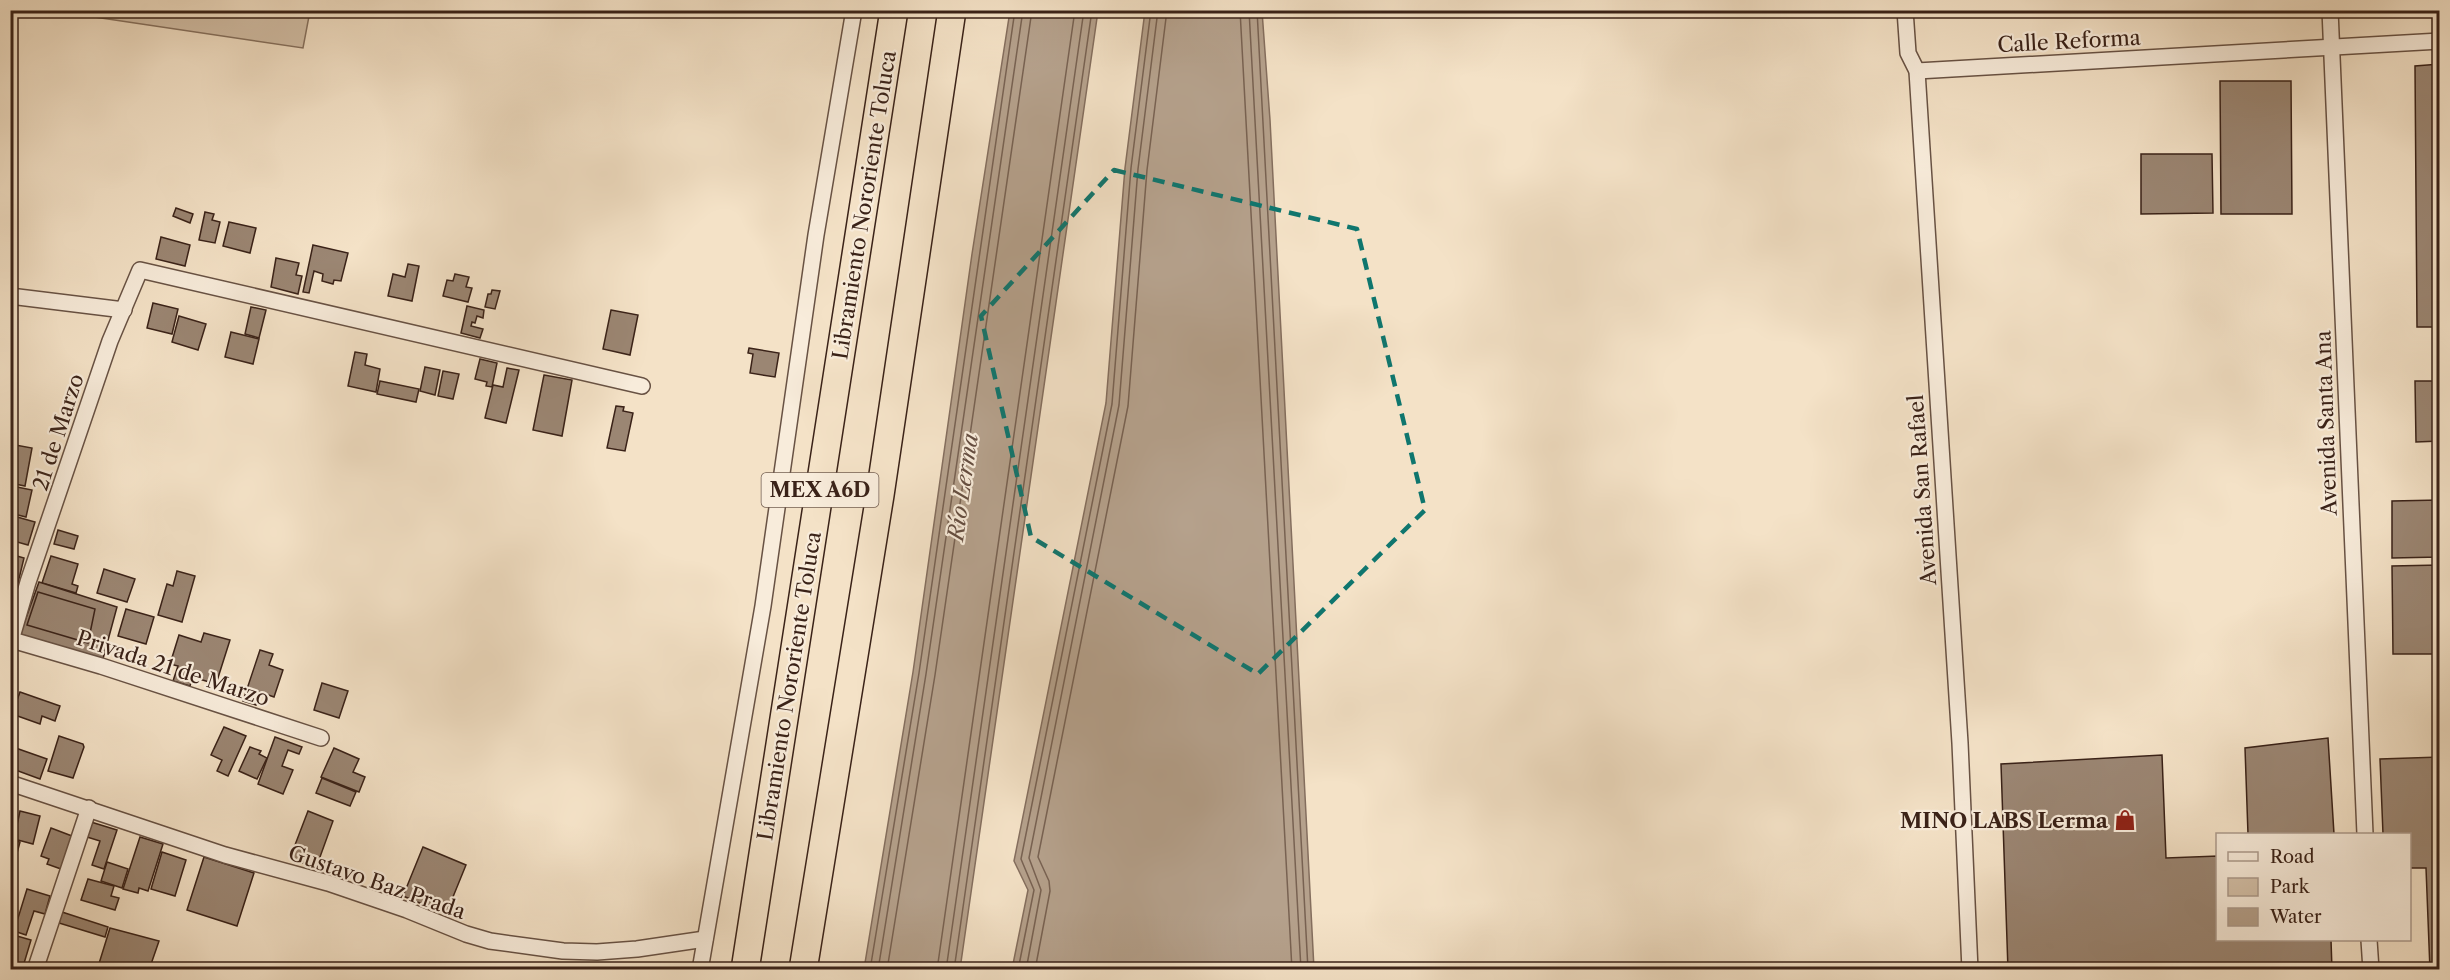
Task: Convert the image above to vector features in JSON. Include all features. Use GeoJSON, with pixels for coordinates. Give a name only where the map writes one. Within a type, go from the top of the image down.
{"type":"FeatureCollection","features":[{"type":"Feature","properties":{"kind":"highway","name":"Libramiento Nororiente Toluca"},"geometry":{"type":"LineString","coordinates":[[745,969],[894,10]]}},
{"type":"Feature","properties":{"kind":"highway","name":"MEX A6D"},"geometry":{"type":"LineString","coordinates":[[803,969],[878,507],[952,10]]}},
{"type":"Feature","properties":{"kind":"street"},"geometry":{"type":"LineString","coordinates":[[700,969],[763,606],[816,235],[854,10]]}},
{"type":"Feature","properties":{"kind":"street","name":"Avenida San Rafael"},"geometry":{"type":"LineString","coordinates":[[1905,10],[1908,52],[1917,71],[1960,754],[1970,969]]}},
{"type":"Feature","properties":{"kind":"street","name":"Avenida Santa Ana"},"geometry":{"type":"LineString","coordinates":[[2330,10],[2365,833]]}},
{"type":"Feature","properties":{"kind":"street","name":"Calle Reforma"},"geometry":{"type":"LineString","coordinates":[[1917,71],[2439,42]]}},
{"type":"Feature","properties":{"kind":"street","name":"21 de Marzo"},"geometry":{"type":"LineString","coordinates":[[11,642],[28,582],[110,341],[140,270],[642,386]]}},
{"type":"Feature","properties":{"kind":"street"},"geometry":{"type":"LineString","coordinates":[[10,296],[124,310]]}},
{"type":"Feature","properties":{"kind":"street","name":"Privada 21 de Marzo"},"geometry":{"type":"LineString","coordinates":[[11,642],[101,666],[321,738]]}},
{"type":"Feature","properties":{"kind":"street","name":"Gustavo Baz Prada"},"geometry":{"type":"LineString","coordinates":[[10,783],[225,855],[358,893],[490,941],[563,951],[597,952],[637,949],[705,939]]}},
{"type":"Feature","properties":{"kind":"street"},"geometry":{"type":"LineString","coordinates":[[35,969],[89,808]]}},
{"type":"Feature","properties":{"kind":"street"},"geometry":{"type":"LineString","coordinates":[[2369,941],[2371,969]]}},
{"type":"Feature","properties":{"kind":"highlighted area"},"geometry":{"type":"Polygon","coordinates":[[[1114,170],[1357,229],[1425,510],[1258,674],[1031,537],[981,316],[1114,170]]]}},
{"type":"Feature","properties":{"kind":"green space"},"geometry":{"type":"Polygon","coordinates":[[[310,10],[303,48],[54,11],[310,10]]]}},
{"type":"Feature","properties":{"kind":"water","name":"Río Lerma"},"geometry":{"type":"Polygon","coordinates":[[[1010,11],[1098,11],[960,969],[864,969],[913,672],[972,254],[1010,11]]]}},
{"type":"Feature","properties":{"kind":"water"},"geometry":{"type":"Polygon","coordinates":[[[1145,11],[1262,11],[1270,120],[1314,969],[1012,969],[1028,890],[1014,861],[1106,403],[1125,168],[1145,11]]]}},
{"type":"Feature","properties":{"kind":"building"},"geometry":{"type":"Polygon","coordinates":[[[2440,64],[2440,327],[2417,327],[2415,66],[2440,64]]]}},
{"type":"Feature","properties":{"kind":"building"},"geometry":{"type":"Polygon","coordinates":[[[2220,81],[2291,81],[2292,214],[2221,214],[2220,81]]]}},
{"type":"Feature","properties":{"kind":"building"},"geometry":{"type":"Polygon","coordinates":[[[2141,154],[2212,154],[2213,213],[2141,214],[2141,154]]]}},
{"type":"Feature","properties":{"kind":"building"},"geometry":{"type":"Polygon","coordinates":[[[176,208],[193,214],[190,223],[173,216],[176,208]]]}},
{"type":"Feature","properties":{"kind":"building"},"geometry":{"type":"Polygon","coordinates":[[[205,212],[214,214],[212,220],[220,222],[215,243],[199,240],[205,212]]]}},
{"type":"Feature","properties":{"kind":"building"},"geometry":{"type":"Polygon","coordinates":[[[229,222],[256,228],[250,253],[223,246],[229,222]]]}},
{"type":"Feature","properties":{"kind":"building"},"geometry":{"type":"Polygon","coordinates":[[[161,237],[190,245],[185,266],[156,259],[161,237]]]}},
{"type":"Feature","properties":{"kind":"building"},"geometry":{"type":"Polygon","coordinates":[[[313,245],[348,253],[341,281],[334,280],[333,284],[322,281],[323,274],[314,271],[309,293],[303,292],[313,245]]]}},
{"type":"Feature","properties":{"kind":"building"},"geometry":{"type":"Polygon","coordinates":[[[276,258],[299,263],[296,275],[302,276],[298,294],[271,287],[276,258]]]}},
{"type":"Feature","properties":{"kind":"building"},"geometry":{"type":"Polygon","coordinates":[[[408,264],[419,266],[412,301],[388,296],[393,274],[405,277],[408,264]]]}},
{"type":"Feature","properties":{"kind":"building"},"geometry":{"type":"Polygon","coordinates":[[[455,274],[469,277],[466,287],[472,288],[468,302],[443,296],[447,280],[453,281],[455,274]]]}},
{"type":"Feature","properties":{"kind":"building"},"geometry":{"type":"Polygon","coordinates":[[[492,290],[500,291],[495,309],[485,307],[488,294],[491,294],[492,290]]]}},
{"type":"Feature","properties":{"kind":"building"},"geometry":{"type":"Polygon","coordinates":[[[153,303],[178,309],[172,334],[147,328],[153,303]]]}},
{"type":"Feature","properties":{"kind":"building"},"geometry":{"type":"Polygon","coordinates":[[[467,306],[484,310],[483,318],[477,316],[475,323],[472,322],[471,326],[483,329],[480,338],[461,333],[467,306]]]}},
{"type":"Feature","properties":{"kind":"building"},"geometry":{"type":"Polygon","coordinates":[[[251,307],[266,310],[259,338],[245,334],[251,307]]]}},
{"type":"Feature","properties":{"kind":"building"},"geometry":{"type":"Polygon","coordinates":[[[611,310],[638,315],[630,355],[603,349],[611,310]]]}},
{"type":"Feature","properties":{"kind":"building"},"geometry":{"type":"Polygon","coordinates":[[[179,316],[206,324],[198,350],[172,342],[179,316]]]}},
{"type":"Feature","properties":{"kind":"building"},"geometry":{"type":"Polygon","coordinates":[[[231,332],[259,339],[253,364],[225,357],[231,332]]]}},
{"type":"Feature","properties":{"kind":"building"},"geometry":{"type":"Polygon","coordinates":[[[749,348],[779,353],[775,377],[750,373],[753,354],[748,353],[749,348]]]}},
{"type":"Feature","properties":{"kind":"building"},"geometry":{"type":"Polygon","coordinates":[[[355,352],[367,354],[365,365],[380,369],[376,392],[348,386],[355,352]]]}},
{"type":"Feature","properties":{"kind":"building"},"geometry":{"type":"Polygon","coordinates":[[[480,359],[497,363],[492,387],[486,386],[487,382],[475,379],[480,359]]]}},
{"type":"Feature","properties":{"kind":"building"},"geometry":{"type":"Polygon","coordinates":[[[425,367],[440,370],[435,395],[420,391],[425,367]]]}},
{"type":"Feature","properties":{"kind":"building"},"geometry":{"type":"Polygon","coordinates":[[[507,368],[519,370],[506,423],[485,418],[493,385],[503,387],[507,368]]]}},
{"type":"Feature","properties":{"kind":"building"},"geometry":{"type":"Polygon","coordinates":[[[443,371],[459,374],[453,399],[438,396],[443,371]]]}},
{"type":"Feature","properties":{"kind":"building"},"geometry":{"type":"Polygon","coordinates":[[[544,375],[572,380],[562,436],[533,430],[544,375]]]}},
{"type":"Feature","properties":{"kind":"building"},"geometry":{"type":"Polygon","coordinates":[[[380,381],[419,389],[416,402],[377,394],[380,381]]]}},
{"type":"Feature","properties":{"kind":"building"},"geometry":{"type":"Polygon","coordinates":[[[2415,381],[2440,381],[2440,441],[2416,442],[2415,381]]]}},
{"type":"Feature","properties":{"kind":"building"},"geometry":{"type":"Polygon","coordinates":[[[616,406],[624,407],[623,411],[633,413],[625,451],[607,448],[616,406]]]}},
{"type":"Feature","properties":{"kind":"building"},"geometry":{"type":"Polygon","coordinates":[[[10,444],[32,448],[25,486],[10,483],[10,444]]]}},
{"type":"Feature","properties":{"kind":"building"},"geometry":{"type":"Polygon","coordinates":[[[17,487],[32,490],[26,517],[10,513],[17,487]]]}},
{"type":"Feature","properties":{"kind":"building"},"geometry":{"type":"Polygon","coordinates":[[[2440,500],[2440,557],[2392,558],[2392,501],[2440,500]]]}},
{"type":"Feature","properties":{"kind":"building"},"geometry":{"type":"Polygon","coordinates":[[[10,515],[35,522],[28,545],[10,540],[10,515]]]}},
{"type":"Feature","properties":{"kind":"building"},"geometry":{"type":"Polygon","coordinates":[[[58,530],[78,536],[74,549],[54,544],[58,530]]]}},
{"type":"Feature","properties":{"kind":"building"},"geometry":{"type":"Polygon","coordinates":[[[10,554],[24,558],[17,587],[10,585],[10,554]]]}},
{"type":"Feature","properties":{"kind":"building"},"geometry":{"type":"Polygon","coordinates":[[[51,556],[78,564],[72,584],[78,586],[76,593],[42,583],[51,556]]]}},
{"type":"Feature","properties":{"kind":"building"},"geometry":{"type":"Polygon","coordinates":[[[2440,565],[2440,654],[2393,654],[2392,566],[2440,565]]]}},
{"type":"Feature","properties":{"kind":"building"},"geometry":{"type":"Polygon","coordinates":[[[104,569],[135,579],[127,602],[97,593],[104,569]]]}},
{"type":"Feature","properties":{"kind":"building"},"geometry":{"type":"Polygon","coordinates":[[[177,571],[195,576],[182,622],[158,615],[167,584],[173,586],[177,571]]]}},
{"type":"Feature","properties":{"kind":"building"},"geometry":{"type":"Polygon","coordinates":[[[39,582],[117,607],[101,666],[18,640],[39,582]]]}},
{"type":"Feature","properties":{"kind":"building"},"geometry":{"type":"Polygon","coordinates":[[[38,592],[95,609],[88,643],[27,625],[38,592]]]}},
{"type":"Feature","properties":{"kind":"building"},"geometry":{"type":"Polygon","coordinates":[[[126,609],[154,617],[146,644],[118,636],[126,609]]]}},
{"type":"Feature","properties":{"kind":"building"},"geometry":{"type":"Polygon","coordinates":[[[204,633],[230,640],[216,684],[199,679],[200,673],[194,672],[190,686],[173,681],[178,666],[170,664],[179,635],[201,642],[204,633]]]}},
{"type":"Feature","properties":{"kind":"building"},"geometry":{"type":"Polygon","coordinates":[[[260,650],[273,654],[269,665],[283,670],[274,697],[260,692],[256,705],[243,701],[260,650]]]}},
{"type":"Feature","properties":{"kind":"building"},"geometry":{"type":"Polygon","coordinates":[[[322,683],[348,691],[339,718],[314,710],[322,683]]]}},
{"type":"Feature","properties":{"kind":"building"},"geometry":{"type":"Polygon","coordinates":[[[20,692],[60,706],[55,721],[42,716],[40,724],[12,714],[20,692]]]}},
{"type":"Feature","properties":{"kind":"building"},"geometry":{"type":"Polygon","coordinates":[[[224,727],[246,736],[228,776],[217,771],[222,760],[211,755],[224,727]]]}},
{"type":"Feature","properties":{"kind":"building"},"geometry":{"type":"Polygon","coordinates":[[[59,736],[83,744],[84,747],[73,778],[48,771],[59,736]]]}},
{"type":"Feature","properties":{"kind":"building"},"geometry":{"type":"Polygon","coordinates":[[[275,737],[302,747],[299,754],[288,750],[282,766],[293,770],[283,794],[258,784],[275,737]]]}},
{"type":"Feature","properties":{"kind":"building"},"geometry":{"type":"Polygon","coordinates":[[[2328,738],[2334,833],[2248,833],[2245,748],[2328,738]]]}},
{"type":"Feature","properties":{"kind":"building"},"geometry":{"type":"Polygon","coordinates":[[[10,746],[47,759],[40,779],[10,768],[10,746]]]}},
{"type":"Feature","properties":{"kind":"building"},"geometry":{"type":"Polygon","coordinates":[[[250,747],[261,751],[259,754],[267,758],[257,779],[239,771],[250,747]]]}},
{"type":"Feature","properties":{"kind":"building"},"geometry":{"type":"Polygon","coordinates":[[[334,748],[359,759],[353,772],[365,777],[359,792],[321,777],[334,748]]]}},
{"type":"Feature","properties":{"kind":"building"},"geometry":{"type":"Polygon","coordinates":[[[2162,755],[2166,858],[2216,856],[2216,941],[2331,941],[2332,970],[2008,970],[2001,764],[2162,755]]]}},
{"type":"Feature","properties":{"kind":"building"},"geometry":{"type":"Polygon","coordinates":[[[2440,757],[2440,970],[2430,970],[2426,868],[2411,868],[2411,833],[2383,833],[2380,759],[2440,757]]]}},
{"type":"Feature","properties":{"kind":"building"},"geometry":{"type":"Polygon","coordinates":[[[322,778],[356,792],[350,806],[316,793],[322,778]]]}},
{"type":"Feature","properties":{"kind":"building"},"geometry":{"type":"Polygon","coordinates":[[[20,811],[40,816],[33,844],[14,839],[20,811]]]}},
{"type":"Feature","properties":{"kind":"building"},"geometry":{"type":"Polygon","coordinates":[[[308,811],[333,821],[316,868],[290,858],[308,811]]]}},
{"type":"Feature","properties":{"kind":"building"},"geometry":{"type":"Polygon","coordinates":[[[10,819],[17,821],[11,840],[20,842],[17,853],[10,851],[10,819]]]}},
{"type":"Feature","properties":{"kind":"building"},"geometry":{"type":"Polygon","coordinates":[[[91,822],[117,830],[104,869],[92,865],[100,841],[87,837],[91,822]]]}},
{"type":"Feature","properties":{"kind":"building"},"geometry":{"type":"Polygon","coordinates":[[[51,828],[72,836],[61,869],[47,864],[49,859],[41,856],[51,828]]]}},
{"type":"Feature","properties":{"kind":"building"},"geometry":{"type":"Polygon","coordinates":[[[140,837],[163,844],[148,891],[139,888],[138,893],[123,889],[140,837]]]}},
{"type":"Feature","properties":{"kind":"building"},"geometry":{"type":"Polygon","coordinates":[[[423,847],[466,865],[446,914],[403,896],[423,847]]]}},
{"type":"Feature","properties":{"kind":"building"},"geometry":{"type":"Polygon","coordinates":[[[162,852],[186,860],[175,896],[151,889],[162,852]]]}},
{"type":"Feature","properties":{"kind":"building"},"geometry":{"type":"Polygon","coordinates":[[[204,857],[254,873],[237,926],[187,910],[204,857]]]}},
{"type":"Feature","properties":{"kind":"building"},"geometry":{"type":"Polygon","coordinates":[[[107,862],[128,869],[122,888],[101,881],[107,862]]]}},
{"type":"Feature","properties":{"kind":"building"},"geometry":{"type":"Polygon","coordinates":[[[88,879],[114,886],[111,896],[119,898],[115,910],[81,900],[88,879]]]}},
{"type":"Feature","properties":{"kind":"building"},"geometry":{"type":"Polygon","coordinates":[[[27,889],[50,896],[45,914],[34,911],[26,935],[14,931],[27,889]]]}},
{"type":"Feature","properties":{"kind":"building"},"geometry":{"type":"Polygon","coordinates":[[[62,912],[108,927],[105,937],[59,923],[62,912]]]}},
{"type":"Feature","properties":{"kind":"building"},"geometry":{"type":"Polygon","coordinates":[[[110,928],[159,941],[149,970],[97,970],[110,928]]]}},
{"type":"Feature","properties":{"kind":"building"},"geometry":{"type":"Polygon","coordinates":[[[10,934],[31,940],[22,970],[10,970],[10,934]]]}},
{"type":"Feature","properties":{"kind":"place","name":"MINO LABS Lerma"},"geometry":{"type":"Point","coordinates":[2125,820]}}]}
